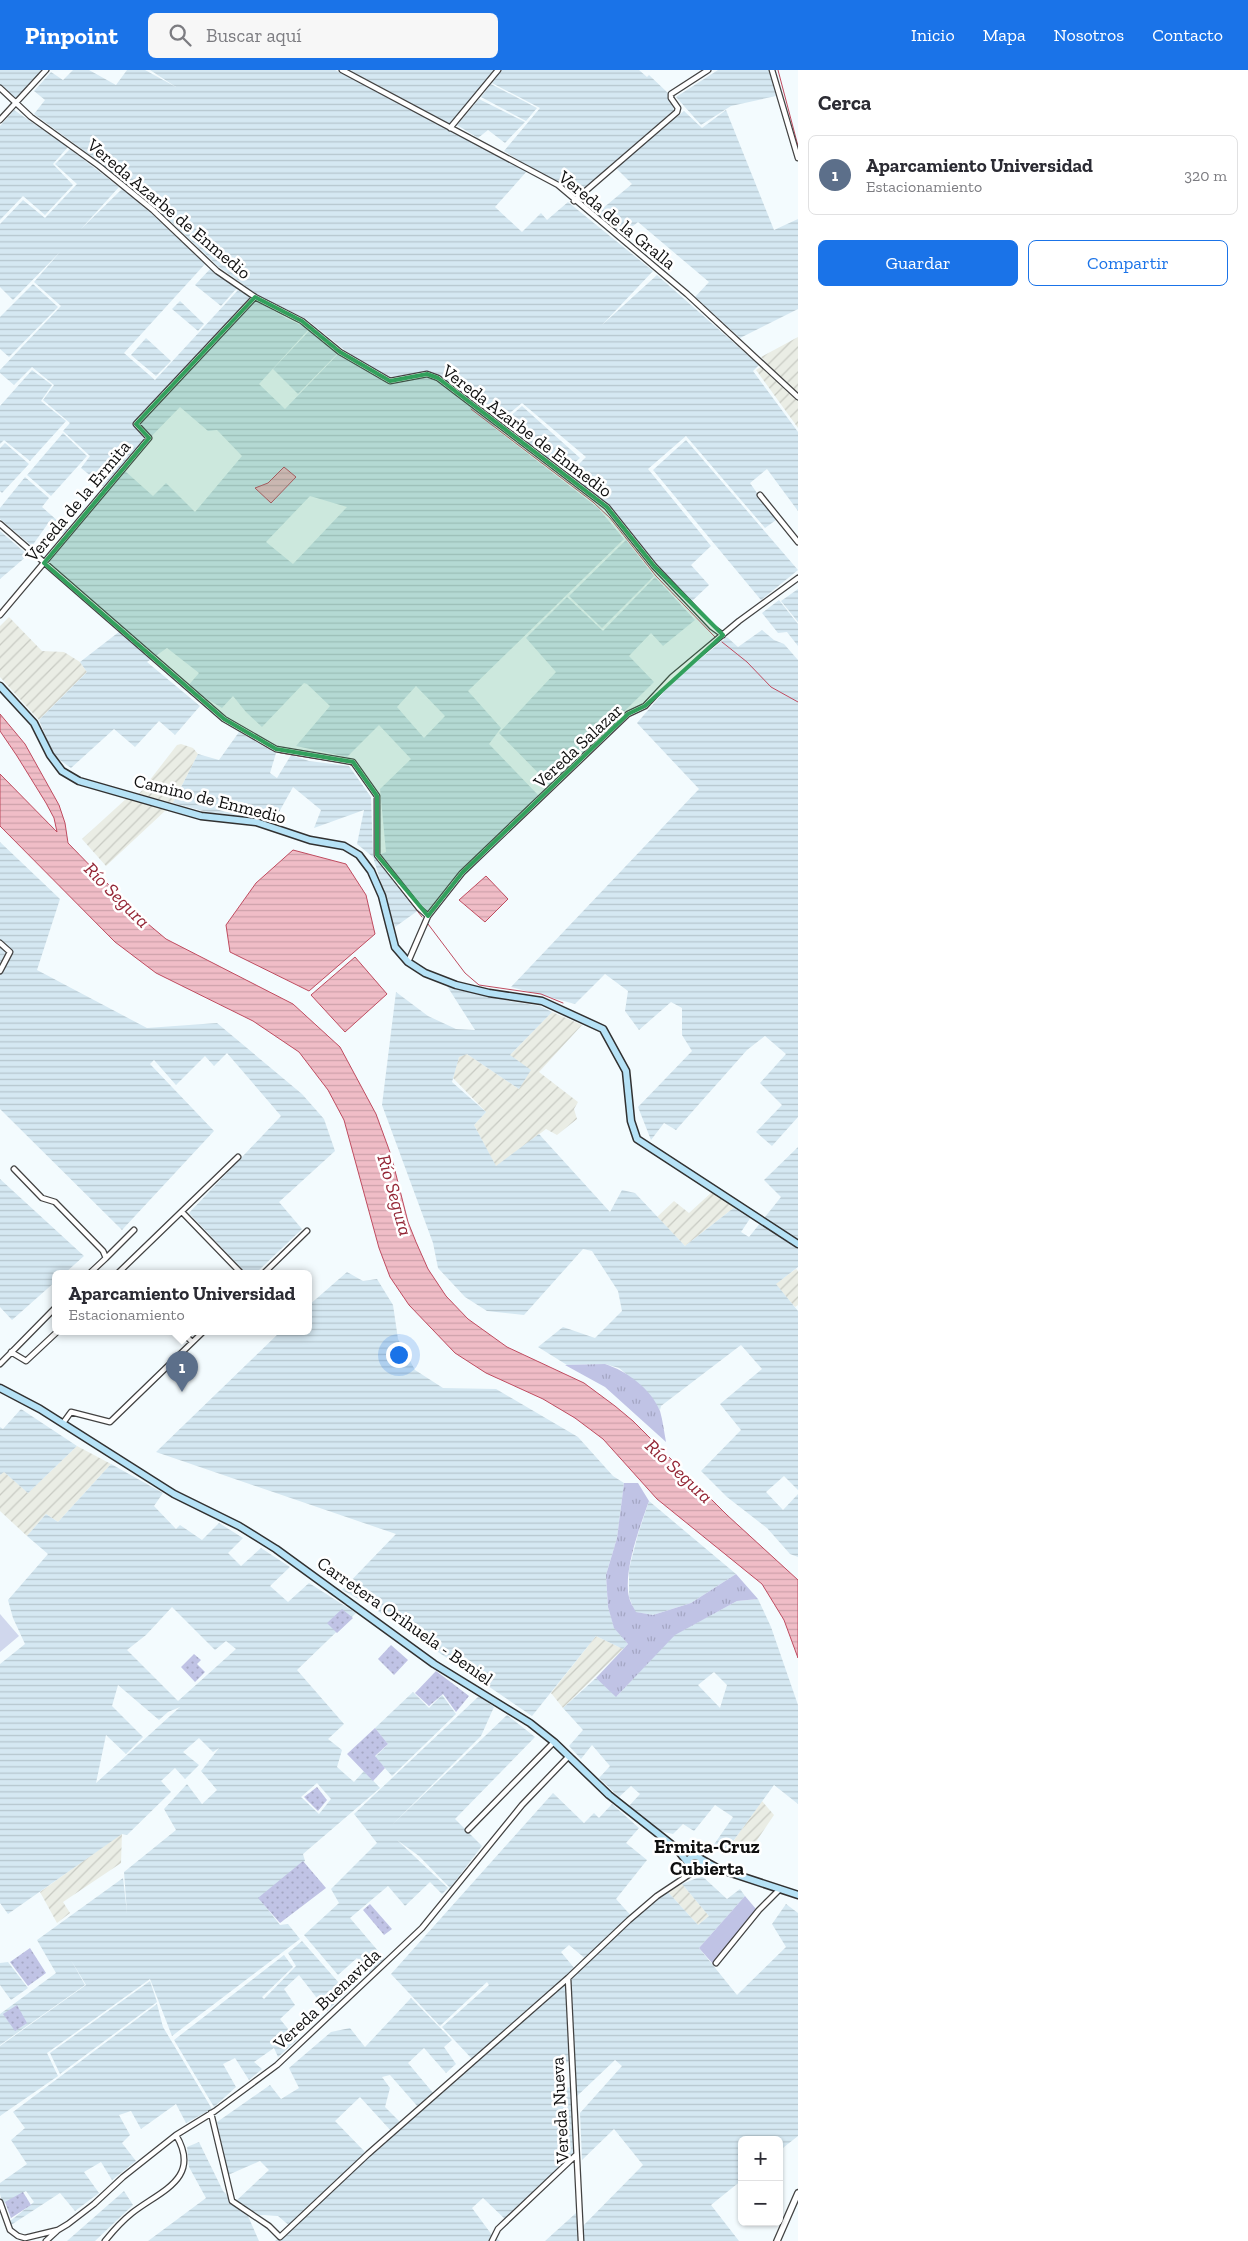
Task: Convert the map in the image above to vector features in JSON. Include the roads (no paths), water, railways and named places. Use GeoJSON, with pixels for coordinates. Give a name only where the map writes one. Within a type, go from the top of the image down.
{"type":"FeatureCollection","features":[{"type":"Feature","properties":{"kind":"main road","name":"Camino de Enmedio"},"geometry":{"type":"LineString","coordinates":[[0,686],[34,723],[50,755],[62,771],[79,781],[201,816],[256,822],[310,840],[344,846],[359,855],[371,871],[382,896],[395,947],[408,962],[426,973],[456,985],[489,994],[542,1001],[603,1029],[626,1071],[631,1122],[637,1139],[798,1244]]}},
{"type":"Feature","properties":{"kind":"main road","name":"Carretera Orihuela - Beniel"},"geometry":{"type":"LineString","coordinates":[[0,1390],[63,1423],[148,1478]]}},
{"type":"Feature","properties":{"kind":"main road","name":"Carretera Orihuela - Beniel"},"geometry":{"type":"LineString","coordinates":[[0,1390],[148,1478],[276,1549],[427,1658],[530,1723],[554,1742],[609,1795],[676,1848],[701,1860]]}},
{"type":"Feature","properties":{"kind":"main road","name":"Carretera Orihuela - Beniel"},"geometry":{"type":"LineString","coordinates":[[676,1848],[688,1865]]}},
{"type":"Feature","properties":{"kind":"main road"},"geometry":{"type":"LineString","coordinates":[[694,1856],[688,1865],[698,1870],[719,1869]]}},
{"type":"Feature","properties":{"kind":"main road"},"geometry":{"type":"LineString","coordinates":[[698,1870],[702,1864],[701,1860],[719,1869],[798,1894]]}},
{"type":"Feature","properties":{"kind":"street"},"geometry":{"type":"LineString","coordinates":[[0,120],[46,70]]}},
{"type":"Feature","properties":{"kind":"street","name":"Vereda de la Gralla"},"geometry":{"type":"LineString","coordinates":[[342,70],[558,185],[687,294],[798,397]]}},
{"type":"Feature","properties":{"kind":"street"},"geometry":{"type":"LineString","coordinates":[[450,128],[498,70]]}},
{"type":"Feature","properties":{"kind":"street"},"geometry":{"type":"LineString","coordinates":[[574,200],[677,112],[678,108],[670,98],[671,94],[708,70]]}},
{"type":"Feature","properties":{"kind":"street"},"geometry":{"type":"LineString","coordinates":[[772,70],[798,158]]}},
{"type":"Feature","properties":{"kind":"street","name":"Vereda Azarbe de Enmedio"},"geometry":{"type":"LineString","coordinates":[[0,88],[32,117],[99,166],[153,210],[217,271],[255,297],[302,321],[340,352],[390,380],[427,374],[438,378],[607,508],[654,566],[712,627],[723,635]]}},
{"type":"Feature","properties":{"kind":"street","name":"Vereda de la Ermita"},"geometry":{"type":"LineString","coordinates":[[0,615],[148,438],[136,424],[255,297]]}},
{"type":"Feature","properties":{"kind":"street"},"geometry":{"type":"LineString","coordinates":[[760,495],[798,542]]}},
{"type":"Feature","properties":{"kind":"street"},"geometry":{"type":"LineString","coordinates":[[0,524],[224,719],[276,749],[353,762],[377,796],[377,855],[419,908],[428,916]]}},
{"type":"Feature","properties":{"kind":"street","name":"Vereda Salazar"},"geometry":{"type":"LineString","coordinates":[[408,962],[428,916],[462,873],[628,714],[645,706],[672,678],[723,635],[798,578]]}},
{"type":"Feature","properties":{"kind":"street"},"geometry":{"type":"LineString","coordinates":[[0,943],[10,952],[0,971]]}},
{"type":"Feature","properties":{"kind":"street"},"geometry":{"type":"LineString","coordinates":[[122,1269],[238,1157]]}},
{"type":"Feature","properties":{"kind":"street"},"geometry":{"type":"LineString","coordinates":[[14,1169],[42,1198],[55,1202],[103,1251],[106,1258]]}},
{"type":"Feature","properties":{"kind":"street"},"geometry":{"type":"LineString","coordinates":[[182,1212],[238,1270]]}},
{"type":"Feature","properties":{"kind":"street"},"geometry":{"type":"LineString","coordinates":[[93,1270],[134,1230]]}},
{"type":"Feature","properties":{"kind":"street"},"geometry":{"type":"LineString","coordinates":[[267,1270],[307,1231]]}},
{"type":"Feature","properties":{"kind":"street"},"geometry":{"type":"LineString","coordinates":[[0,1364],[52,1311]]}},
{"type":"Feature","properties":{"kind":"street"},"geometry":{"type":"LineString","coordinates":[[11,1352],[26,1361],[54,1335]]}},
{"type":"Feature","properties":{"kind":"street"},"geometry":{"type":"LineString","coordinates":[[186,1335],[192,1342]]}},
{"type":"Feature","properties":{"kind":"street"},"geometry":{"type":"LineString","coordinates":[[63,1423],[71,1412],[110,1422],[200,1335]]}},
{"type":"Feature","properties":{"kind":"street"},"geometry":{"type":"LineString","coordinates":[[468,1830],[554,1742]]}},
{"type":"Feature","properties":{"kind":"street","name":"Vereda Buenavida"},"geometry":{"type":"LineString","coordinates":[[58,2230],[68,2224],[176,2135],[211,2113],[277,2065],[422,1928],[522,1806],[569,1756]]}},
{"type":"Feature","properties":{"kind":"street"},"geometry":{"type":"LineString","coordinates":[[684,1877],[688,1865]]}},
{"type":"Feature","properties":{"kind":"street"},"geometry":{"type":"LineString","coordinates":[[275,2241],[368,2154],[568,1978],[629,1920],[657,1896],[684,1877],[698,1870]]}},
{"type":"Feature","properties":{"kind":"street"},"geometry":{"type":"LineString","coordinates":[[716,1963],[759,1910],[780,1889]]}},
{"type":"Feature","properties":{"kind":"street","name":"Vereda Nueva"},"geometry":{"type":"LineString","coordinates":[[568,1978],[581,2241]]}},
{"type":"Feature","properties":{"kind":"street"},"geometry":{"type":"LineString","coordinates":[[211,2113],[232,2201],[269,2226],[280,2237]]}},
{"type":"Feature","properties":{"kind":"street"},"geometry":{"type":"LineString","coordinates":[[105,2241],[132,2213],[177,2181],[185,2158],[182,2146],[176,2135]]}},
{"type":"Feature","properties":{"kind":"street"},"geometry":{"type":"LineString","coordinates":[[492,2241],[498,2229],[557,2176],[576,2155]]}},
{"type":"Feature","properties":{"kind":"street"},"geometry":{"type":"LineString","coordinates":[[777,2241],[798,2193]]}},
{"type":"Feature","properties":{"kind":"street"},"geometry":{"type":"LineString","coordinates":[[0,2202],[10,2230],[18,2236],[25,2238],[58,2230]]}},
{"type":"Feature","properties":{"kind":"street"},"geometry":{"type":"LineString","coordinates":[[46,2241],[58,2230]]}},
{"type":"Feature","properties":{"kind":"water"},"geometry":{"type":"Polygon","coordinates":[[[284,467],[296,477],[271,503],[255,488],[268,483],[284,467]]]}},
{"type":"Feature","properties":{"kind":"water","name":"Río Segura"},"geometry":{"type":"Polygon","coordinates":[[[0,714],[25,744],[59,805],[65,823],[68,843],[141,918],[166,939],[293,1004],[340,1047],[376,1114],[391,1155],[408,1222],[428,1269],[446,1296],[468,1319],[507,1347],[584,1383],[615,1406],[633,1421],[727,1515],[798,1580],[798,1658],[784,1620],[762,1584],[657,1499],[603,1439],[575,1418],[543,1399],[486,1373],[455,1353],[409,1305],[390,1277],[379,1248],[344,1120],[328,1090],[299,1052],[253,1021],[156,973],[115,942],[0,826],[0,774],[57,832],[54,818],[46,803],[0,731],[0,714]]]}},
{"type":"Feature","properties":{"kind":"water"},"geometry":{"type":"Polygon","coordinates":[[[293,850],[346,864],[366,895],[375,934],[309,991],[230,952],[226,925],[256,883],[293,850]]]}},
{"type":"Feature","properties":{"kind":"water"},"geometry":{"type":"Polygon","coordinates":[[[486,876],[508,899],[485,922],[459,900],[486,876]]]}},
{"type":"Feature","properties":{"kind":"water"},"geometry":{"type":"Polygon","coordinates":[[[355,957],[387,994],[345,1032],[311,995],[355,957]]]}},
{"type":"Feature","properties":{"kind":"waterway"},"geometry":{"type":"LineString","coordinates":[[778,70],[798,146]]}},
{"type":"Feature","properties":{"kind":"waterway"},"geometry":{"type":"LineString","coordinates":[[471,409],[593,502],[610,518],[656,576],[715,637]]}},
{"type":"Feature","properties":{"kind":"waterway"},"geometry":{"type":"LineString","coordinates":[[0,527],[32,554]]}},
{"type":"Feature","properties":{"kind":"waterway"},"geometry":{"type":"LineString","coordinates":[[722,642],[747,662],[771,687],[798,702]]}},
{"type":"Feature","properties":{"kind":"waterway"},"geometry":{"type":"LineString","coordinates":[[226,722],[270,749],[281,753],[349,764],[354,767]]}},
{"type":"Feature","properties":{"kind":"waterway"},"geometry":{"type":"LineString","coordinates":[[377,859],[422,917]]}},
{"type":"Feature","properties":{"kind":"waterway"},"geometry":{"type":"LineString","coordinates":[[428,924],[465,973],[479,985],[541,994],[563,1003]]}},
{"type":"Feature","properties":{"kind":"place","name":"Aparcamiento Universidad"},"geometry":{"type":"Point","coordinates":[182,1392]}},
{"type":"Feature","properties":{"kind":"district","name":"Ermita-Cruz Cubierta"},"geometry":{"type":"Point","coordinates":[707,1857]}}]}
